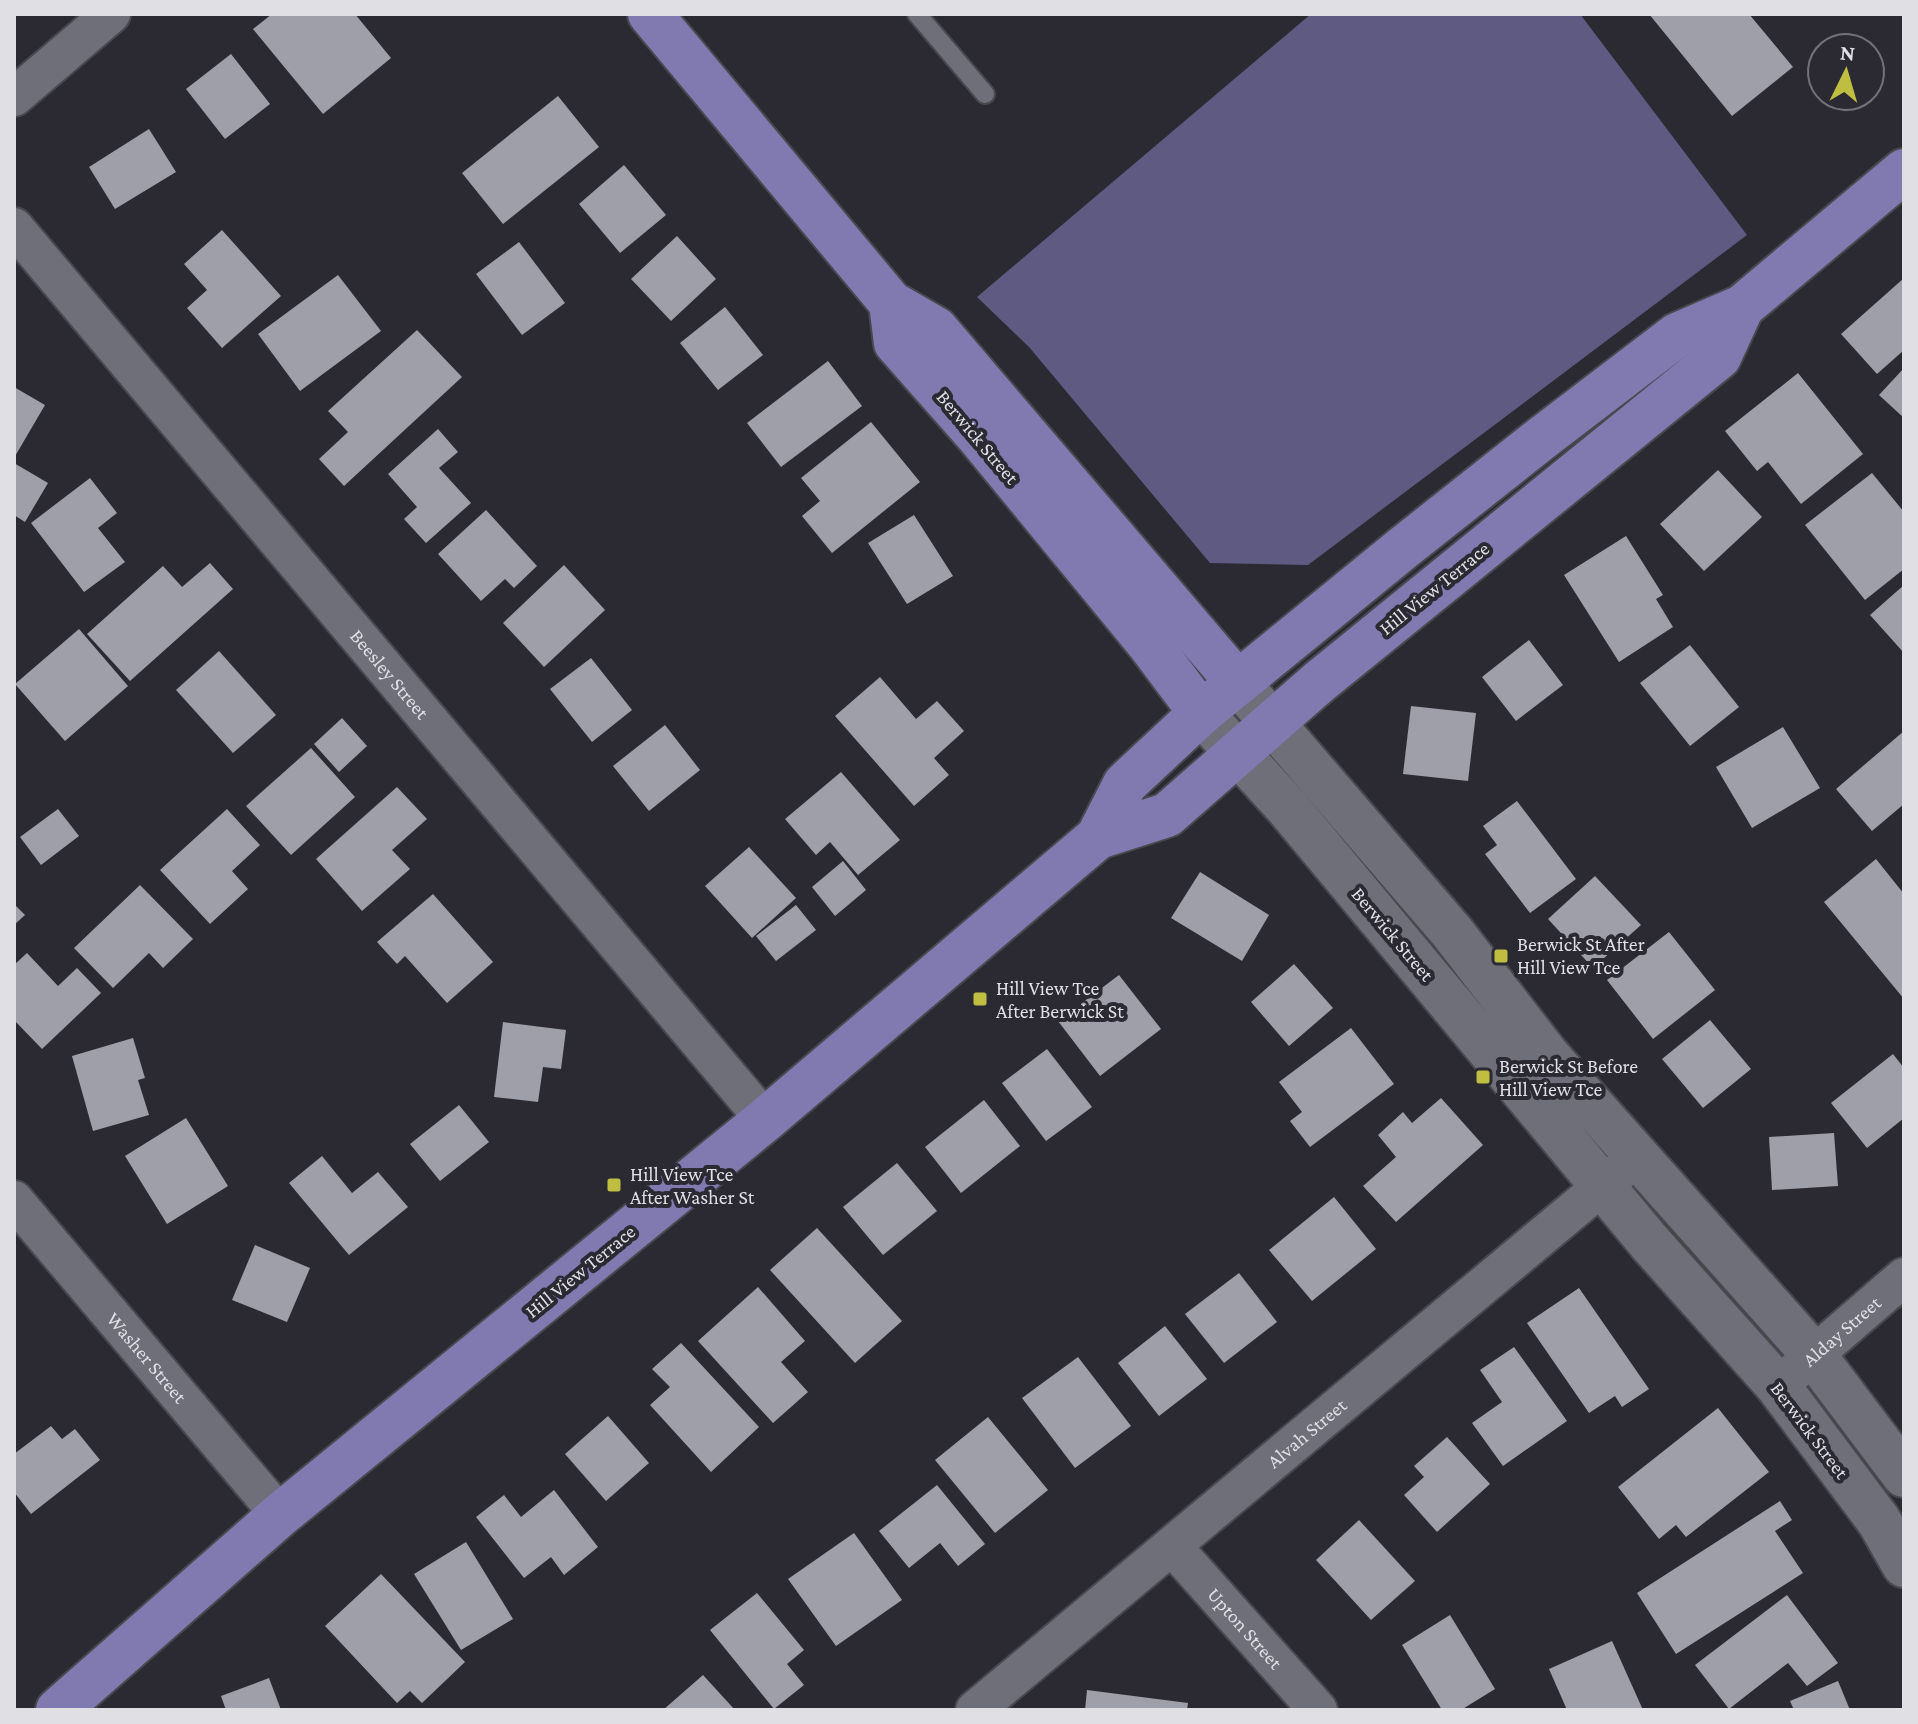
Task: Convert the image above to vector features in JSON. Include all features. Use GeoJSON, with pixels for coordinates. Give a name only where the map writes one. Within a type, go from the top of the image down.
{"type":"FeatureCollection","features":[{"type":"Feature","properties":{"kind":"main road","name":"Berwick Street"},"geometry":{"type":"LineString","coordinates":[[652,15],[891,303],[936,329],[1452,932],[1547,1055],[1813,1354],[1904,1475]]}},
{"type":"Feature","properties":{"kind":"main road","name":"Hill View Terrace"},"geometry":{"type":"LineString","coordinates":[[60,1709],[280,1515],[765,1120],[1098,837],[1125,784],[1201,713],[1414,538],[1677,335],[1742,307],[1904,171]]}},
{"type":"Feature","properties":{"kind":"main road","name":"Berwick Street"},"geometry":{"type":"LineString","coordinates":[[891,303],[896,343],[979,437],[1150,645],[1201,713],[1287,807],[1602,1185],[1778,1386],[1879,1521],[1904,1565]]}},
{"type":"Feature","properties":{"kind":"main road","name":"Hill View Terrace"},"geometry":{"type":"LineString","coordinates":[[1098,837],[1167,815],[1272,721],[1719,357],[1742,307]]}},
{"type":"Feature","properties":{"kind":"street"},"geometry":{"type":"LineString","coordinates":[[14,97],[111,14]]}},
{"type":"Feature","properties":{"kind":"street","name":"Beesley Street"},"geometry":{"type":"LineString","coordinates":[[14,227],[765,1120]]}},
{"type":"Feature","properties":{"kind":"street","name":"Alvah Street"},"geometry":{"type":"LineString","coordinates":[[975,1710],[1637,1157]]}},
{"type":"Feature","properties":{"kind":"street","name":"Washer Street"},"geometry":{"type":"LineString","coordinates":[[14,1200],[280,1515]]}},
{"type":"Feature","properties":{"kind":"street","name":"Alday Street"},"geometry":{"type":"LineString","coordinates":[[1778,1386],[1904,1277]]}},
{"type":"Feature","properties":{"kind":"street","name":"Upton Street"},"geometry":{"type":"LineString","coordinates":[[1172,1546],[1318,1710]]}},
{"type":"Feature","properties":{"kind":"lane"},"geometry":{"type":"LineString","coordinates":[[917,14],[985,94]]}},
{"type":"Feature","properties":{"kind":"shaded area"},"geometry":{"type":"Polygon","coordinates":[[[1311,14],[1580,14],[1747,235],[1308,565],[1210,563],[1029,347],[977,297],[1311,14]]]}},
{"type":"Feature","properties":{"kind":"building"},"geometry":{"type":"Polygon","coordinates":[[[272,14],[355,14],[391,58],[323,114],[253,29],[272,14]]]}},
{"type":"Feature","properties":{"kind":"building"},"geometry":{"type":"Polygon","coordinates":[[[1649,14],[1749,14],[1793,67],[1732,116],[1649,14]]]}},
{"type":"Feature","properties":{"kind":"building"},"geometry":{"type":"Polygon","coordinates":[[[231,54],[270,104],[225,139],[186,89],[231,54]]]}},
{"type":"Feature","properties":{"kind":"building"},"geometry":{"type":"Polygon","coordinates":[[[558,96],[599,147],[503,224],[462,173],[558,96]]]}},
{"type":"Feature","properties":{"kind":"building"},"geometry":{"type":"Polygon","coordinates":[[[149,129],[176,172],[115,209],[89,167],[149,129]]]}},
{"type":"Feature","properties":{"kind":"building"},"geometry":{"type":"Polygon","coordinates":[[[624,165],[666,215],[620,253],[579,204],[624,165]]]}},
{"type":"Feature","properties":{"kind":"building"},"geometry":{"type":"Polygon","coordinates":[[[222,230],[281,296],[222,348],[187,308],[207,290],[184,264],[222,230]]]}},
{"type":"Feature","properties":{"kind":"building"},"geometry":{"type":"Polygon","coordinates":[[[677,236],[716,279],[671,321],[631,279],[677,236]]]}},
{"type":"Feature","properties":{"kind":"building"},"geometry":{"type":"Polygon","coordinates":[[[519,242],[565,303],[522,335],[476,274],[519,242]]]}},
{"type":"Feature","properties":{"kind":"building"},"geometry":{"type":"Polygon","coordinates":[[[338,275],[381,331],[300,391],[258,334],[338,275]]]}},
{"type":"Feature","properties":{"kind":"building"},"geometry":{"type":"Polygon","coordinates":[[[1904,278],[1904,350],[1877,374],[1841,334],[1904,278]]]}},
{"type":"Feature","properties":{"kind":"building"},"geometry":{"type":"Polygon","coordinates":[[[725,307],[763,355],[718,390],[680,343],[725,307]]]}},
{"type":"Feature","properties":{"kind":"building"},"geometry":{"type":"Polygon","coordinates":[[[417,330],[462,377],[344,486],[319,459],[348,432],[328,411],[417,330]]]}},
{"type":"Feature","properties":{"kind":"building"},"geometry":{"type":"Polygon","coordinates":[[[828,361],[862,406],[781,467],[747,423],[828,361]]]}},
{"type":"Feature","properties":{"kind":"building"},"geometry":{"type":"Polygon","coordinates":[[[1904,368],[1904,418],[1879,395],[1904,368]]]}},
{"type":"Feature","properties":{"kind":"building"},"geometry":{"type":"Polygon","coordinates":[[[1798,373],[1863,454],[1801,504],[1768,462],[1757,471],[1725,431],[1798,373]]]}},
{"type":"Feature","properties":{"kind":"building"},"geometry":{"type":"Polygon","coordinates":[[[14,387],[45,405],[14,458],[14,387]]]}},
{"type":"Feature","properties":{"kind":"building"},"geometry":{"type":"Polygon","coordinates":[[[871,422],[920,482],[832,553],[802,516],[820,501],[801,478],[871,422]]]}},
{"type":"Feature","properties":{"kind":"building"},"geometry":{"type":"Polygon","coordinates":[[[438,429],[458,452],[439,468],[471,503],[426,543],[404,519],[417,507],[388,474],[438,429]]]}},
{"type":"Feature","properties":{"kind":"building"},"geometry":{"type":"Polygon","coordinates":[[[14,463],[48,483],[25,522],[14,515],[14,463]]]}},
{"type":"Feature","properties":{"kind":"building"},"geometry":{"type":"Polygon","coordinates":[[[1718,470],[1762,517],[1704,571],[1660,524],[1718,470]]]}},
{"type":"Feature","properties":{"kind":"building"},"geometry":{"type":"Polygon","coordinates":[[[1872,473],[1904,512],[1904,569],[1865,600],[1805,525],[1872,473]]]}},
{"type":"Feature","properties":{"kind":"building"},"geometry":{"type":"Polygon","coordinates":[[[90,478],[117,513],[98,528],[125,562],[84,592],[31,523],[90,478]]]}},
{"type":"Feature","properties":{"kind":"building"},"geometry":{"type":"Polygon","coordinates":[[[486,510],[537,566],[514,588],[505,579],[481,601],[438,554],[486,510]]]}},
{"type":"Feature","properties":{"kind":"building"},"geometry":{"type":"Polygon","coordinates":[[[914,515],[953,576],[907,604],[868,543],[914,515]]]}},
{"type":"Feature","properties":{"kind":"building"},"geometry":{"type":"Polygon","coordinates":[[[1626,536],[1663,595],[1656,599],[1673,627],[1619,662],[1564,575],[1626,536]]]}},
{"type":"Feature","properties":{"kind":"building"},"geometry":{"type":"Polygon","coordinates":[[[210,563],[233,589],[130,681],[87,634],[163,566],[182,587],[210,563]]]}},
{"type":"Feature","properties":{"kind":"building"},"geometry":{"type":"Polygon","coordinates":[[[564,565],[605,610],[544,667],[503,623],[564,565]]]}},
{"type":"Feature","properties":{"kind":"building"},"geometry":{"type":"Polygon","coordinates":[[[1904,585],[1904,653],[1870,615],[1904,585]]]}},
{"type":"Feature","properties":{"kind":"building"},"geometry":{"type":"Polygon","coordinates":[[[79,629],[128,686],[65,741],[15,684],[79,629]]]}},
{"type":"Feature","properties":{"kind":"building"},"geometry":{"type":"Polygon","coordinates":[[[1529,640],[1563,685],[1516,721],[1482,677],[1529,640]]]}},
{"type":"Feature","properties":{"kind":"building"},"geometry":{"type":"Polygon","coordinates":[[[1690,645],[1739,707],[1690,746],[1640,683],[1690,645]]]}},
{"type":"Feature","properties":{"kind":"building"},"geometry":{"type":"Polygon","coordinates":[[[219,651],[276,715],[233,753],[176,690],[219,651]]]}},
{"type":"Feature","properties":{"kind":"building"},"geometry":{"type":"Polygon","coordinates":[[[591,658],[632,710],[592,742],[550,689],[591,658]]]}},
{"type":"Feature","properties":{"kind":"building"},"geometry":{"type":"Polygon","coordinates":[[[880,677],[916,719],[937,701],[964,731],[934,758],[949,775],[914,806],[835,716],[880,677]]]}},
{"type":"Feature","properties":{"kind":"building"},"geometry":{"type":"Polygon","coordinates":[[[1411,706],[1476,713],[1468,781],[1403,774],[1411,706]]]}},
{"type":"Feature","properties":{"kind":"building"},"geometry":{"type":"Polygon","coordinates":[[[342,718],[367,746],[339,772],[314,744],[342,718]]]}},
{"type":"Feature","properties":{"kind":"building"},"geometry":{"type":"Polygon","coordinates":[[[665,725],[700,770],[649,811],[613,766],[665,725]]]}},
{"type":"Feature","properties":{"kind":"building"},"geometry":{"type":"Polygon","coordinates":[[[1783,727],[1820,788],[1752,828],[1716,767],[1783,727]]]}},
{"type":"Feature","properties":{"kind":"building"},"geometry":{"type":"Polygon","coordinates":[[[1904,731],[1904,804],[1872,831],[1836,789],[1904,731]]]}},
{"type":"Feature","properties":{"kind":"building"},"geometry":{"type":"Polygon","coordinates":[[[311,748],[355,797],[291,855],[246,806],[311,748]]]}},
{"type":"Feature","properties":{"kind":"building"},"geometry":{"type":"Polygon","coordinates":[[[841,772],[900,840],[858,875],[830,842],[816,855],[785,819],[841,772]]]}},
{"type":"Feature","properties":{"kind":"building"},"geometry":{"type":"Polygon","coordinates":[[[397,787],[427,819],[392,850],[410,869],[362,911],[316,859],[397,787]]]}},
{"type":"Feature","properties":{"kind":"building"},"geometry":{"type":"Polygon","coordinates":[[[1517,801],[1576,879],[1530,913],[1485,854],[1497,845],[1483,826],[1517,801]]]}},
{"type":"Feature","properties":{"kind":"building"},"geometry":{"type":"Polygon","coordinates":[[[58,809],[79,836],[41,865],[20,837],[58,809]]]}},
{"type":"Feature","properties":{"kind":"building"},"geometry":{"type":"Polygon","coordinates":[[[227,809],[260,845],[232,871],[248,889],[210,924],[160,870],[227,809]]]}},
{"type":"Feature","properties":{"kind":"building"},"geometry":{"type":"Polygon","coordinates":[[[749,847],[796,898],[752,938],[705,886],[749,847]]]}},
{"type":"Feature","properties":{"kind":"building"},"geometry":{"type":"Polygon","coordinates":[[[1876,859],[1904,894],[1904,999],[1824,902],[1876,859]]]}},
{"type":"Feature","properties":{"kind":"building"},"geometry":{"type":"Polygon","coordinates":[[[843,861],[866,890],[835,916],[812,887],[843,861]]]}},
{"type":"Feature","properties":{"kind":"building"},"geometry":{"type":"Polygon","coordinates":[[[1200,872],[1269,915],[1242,961],[1171,918],[1200,872]]]}},
{"type":"Feature","properties":{"kind":"building"},"geometry":{"type":"Polygon","coordinates":[[[1595,876],[1641,925],[1593,968],[1548,919],[1595,876]]]}},
{"type":"Feature","properties":{"kind":"building"},"geometry":{"type":"Polygon","coordinates":[[[140,885],[193,939],[163,968],[149,953],[113,988],[74,948],[140,885]]]}},
{"type":"Feature","properties":{"kind":"building"},"geometry":{"type":"Polygon","coordinates":[[[433,894],[493,962],[447,1003],[405,956],[397,964],[377,942],[433,894]]]}},
{"type":"Feature","properties":{"kind":"building"},"geometry":{"type":"Polygon","coordinates":[[[14,904],[25,915],[14,925],[14,904]]]}},
{"type":"Feature","properties":{"kind":"building"},"geometry":{"type":"Polygon","coordinates":[[[796,905],[816,930],[776,961],[756,936],[796,905]]]}},
{"type":"Feature","properties":{"kind":"building"},"geometry":{"type":"Polygon","coordinates":[[[1669,932],[1715,990],[1653,1039],[1607,980],[1669,932]]]}},
{"type":"Feature","properties":{"kind":"building"},"geometry":{"type":"Polygon","coordinates":[[[27,953],[58,986],[77,968],[101,993],[42,1049],[14,1020],[14,965],[27,953]]]}},
{"type":"Feature","properties":{"kind":"building"},"geometry":{"type":"Polygon","coordinates":[[[1294,964],[1333,1008],[1289,1046],[1251,1002],[1294,964]]]}},
{"type":"Feature","properties":{"kind":"building"},"geometry":{"type":"Polygon","coordinates":[[[1119,975],[1161,1029],[1100,1076],[1058,1021],[1119,975]]]}},
{"type":"Feature","properties":{"kind":"building"},"geometry":{"type":"Polygon","coordinates":[[[1710,1020],[1751,1069],[1703,1108],[1662,1059],[1710,1020]]]}},
{"type":"Feature","properties":{"kind":"building"},"geometry":{"type":"Polygon","coordinates":[[[503,1022],[566,1030],[561,1069],[543,1067],[538,1102],[494,1097],[503,1022]]]}},
{"type":"Feature","properties":{"kind":"building"},"geometry":{"type":"Polygon","coordinates":[[[1351,1028],[1394,1084],[1310,1147],[1290,1121],[1302,1112],[1279,1082],[1351,1028]]]}},
{"type":"Feature","properties":{"kind":"building"},"geometry":{"type":"Polygon","coordinates":[[[133,1038],[145,1078],[138,1080],[149,1115],[93,1131],[72,1056],[133,1038]]]}},
{"type":"Feature","properties":{"kind":"building"},"geometry":{"type":"Polygon","coordinates":[[[1047,1049],[1092,1107],[1046,1141],[1002,1083],[1047,1049]]]}},
{"type":"Feature","properties":{"kind":"building"},"geometry":{"type":"Polygon","coordinates":[[[1893,1054],[1904,1068],[1904,1118],[1867,1148],[1831,1103],[1893,1054]]]}},
{"type":"Feature","properties":{"kind":"building"},"geometry":{"type":"Polygon","coordinates":[[[1441,1098],[1483,1145],[1396,1222],[1363,1186],[1396,1157],[1378,1135],[1403,1112],[1412,1123],[1441,1098]]]}},
{"type":"Feature","properties":{"kind":"building"},"geometry":{"type":"Polygon","coordinates":[[[984,1100],[1020,1146],[961,1193],[925,1147],[984,1100]]]}},
{"type":"Feature","properties":{"kind":"building"},"geometry":{"type":"Polygon","coordinates":[[[459,1105],[489,1142],[440,1181],[410,1144],[459,1105]]]}},
{"type":"Feature","properties":{"kind":"building"},"geometry":{"type":"Polygon","coordinates":[[[186,1118],[228,1186],[167,1224],[125,1156],[186,1118]]]}},
{"type":"Feature","properties":{"kind":"building"},"geometry":{"type":"Polygon","coordinates":[[[1834,1133],[1838,1186],[1772,1190],[1769,1137],[1834,1133]]]}},
{"type":"Feature","properties":{"kind":"building"},"geometry":{"type":"Polygon","coordinates":[[[322,1156],[352,1193],[378,1172],[408,1207],[349,1255],[289,1183],[322,1156]]]}},
{"type":"Feature","properties":{"kind":"building"},"geometry":{"type":"Polygon","coordinates":[[[897,1163],[937,1211],[883,1255],[843,1207],[897,1163]]]}},
{"type":"Feature","properties":{"kind":"building"},"geometry":{"type":"Polygon","coordinates":[[[1334,1197],[1376,1249],[1312,1301],[1269,1250],[1334,1197]]]}},
{"type":"Feature","properties":{"kind":"building"},"geometry":{"type":"Polygon","coordinates":[[[817,1228],[902,1321],[855,1363],[770,1270],[817,1228]]]}},
{"type":"Feature","properties":{"kind":"building"},"geometry":{"type":"Polygon","coordinates":[[[255,1245],[310,1268],[287,1322],[232,1300],[255,1245]]]}},
{"type":"Feature","properties":{"kind":"building"},"geometry":{"type":"Polygon","coordinates":[[[1239,1273],[1277,1322],[1224,1363],[1185,1314],[1239,1273]]]}},
{"type":"Feature","properties":{"kind":"building"},"geometry":{"type":"Polygon","coordinates":[[[758,1287],[805,1341],[781,1362],[808,1392],[773,1423],[698,1341],[758,1287]]]}},
{"type":"Feature","properties":{"kind":"building"},"geometry":{"type":"Polygon","coordinates":[[[1579,1288],[1649,1389],[1622,1407],[1615,1396],[1589,1413],[1527,1323],[1579,1288]]]}},
{"type":"Feature","properties":{"kind":"building"},"geometry":{"type":"Polygon","coordinates":[[[1165,1326],[1207,1379],[1159,1416],[1118,1363],[1165,1326]]]}},
{"type":"Feature","properties":{"kind":"building"},"geometry":{"type":"Polygon","coordinates":[[[681,1343],[759,1427],[711,1472],[650,1405],[670,1387],[652,1369],[681,1343]]]}},
{"type":"Feature","properties":{"kind":"building"},"geometry":{"type":"Polygon","coordinates":[[[1514,1347],[1567,1421],[1503,1466],[1472,1423],[1502,1402],[1480,1370],[1514,1347]]]}},
{"type":"Feature","properties":{"kind":"building"},"geometry":{"type":"Polygon","coordinates":[[[1078,1357],[1131,1426],[1075,1468],[1022,1398],[1078,1357]]]}},
{"type":"Feature","properties":{"kind":"building"},"geometry":{"type":"Polygon","coordinates":[[[1718,1408],[1769,1472],[1686,1537],[1676,1525],[1659,1539],[1618,1487],[1718,1408]]]}},
{"type":"Feature","properties":{"kind":"building"},"geometry":{"type":"Polygon","coordinates":[[[608,1416],[649,1463],[606,1501],[565,1454],[608,1416]]]}},
{"type":"Feature","properties":{"kind":"building"},"geometry":{"type":"Polygon","coordinates":[[[988,1417],[1048,1490],[995,1533],[935,1460],[988,1417]]]}},
{"type":"Feature","properties":{"kind":"building"},"geometry":{"type":"Polygon","coordinates":[[[51,1426],[62,1439],[75,1429],[100,1460],[31,1514],[14,1492],[14,1454],[51,1426]]]}},
{"type":"Feature","properties":{"kind":"building"},"geometry":{"type":"Polygon","coordinates":[[[1447,1437],[1490,1484],[1437,1532],[1404,1495],[1424,1477],[1414,1466],[1447,1437]]]}},
{"type":"Feature","properties":{"kind":"building"},"geometry":{"type":"Polygon","coordinates":[[[937,1485],[985,1544],[958,1566],[940,1543],[909,1568],[879,1531],[937,1485]]]}},
{"type":"Feature","properties":{"kind":"building"},"geometry":{"type":"Polygon","coordinates":[[[554,1490],[598,1547],[564,1575],[551,1557],[524,1578],[476,1517],[504,1495],[521,1517],[554,1490]]]}},
{"type":"Feature","properties":{"kind":"building"},"geometry":{"type":"Polygon","coordinates":[[[1780,1501],[1792,1520],[1775,1531],[1803,1573],[1676,1654],[1637,1593],[1780,1501]]]}},
{"type":"Feature","properties":{"kind":"building"},"geometry":{"type":"Polygon","coordinates":[[[1359,1520],[1415,1581],[1371,1620],[1316,1560],[1359,1520]]]}},
{"type":"Feature","properties":{"kind":"building"},"geometry":{"type":"Polygon","coordinates":[[[854,1533],[902,1600],[836,1646],[788,1579],[854,1533]]]}},
{"type":"Feature","properties":{"kind":"building"},"geometry":{"type":"Polygon","coordinates":[[[466,1542],[513,1619],[461,1650],[414,1574],[466,1542]]]}},
{"type":"Feature","properties":{"kind":"building"},"geometry":{"type":"Polygon","coordinates":[[[381,1574],[465,1662],[422,1703],[410,1691],[397,1703],[325,1626],[381,1574]]]}},
{"type":"Feature","properties":{"kind":"building"},"geometry":{"type":"Polygon","coordinates":[[[757,1593],[804,1650],[787,1664],[804,1685],[774,1709],[710,1630],[757,1593]]]}},
{"type":"Feature","properties":{"kind":"building"},"geometry":{"type":"Polygon","coordinates":[[[1787,1595],[1838,1663],[1807,1686],[1788,1663],[1729,1709],[1695,1665],[1787,1595]]]}},
{"type":"Feature","properties":{"kind":"building"},"geometry":{"type":"Polygon","coordinates":[[[1450,1615],[1495,1689],[1461,1710],[1442,1710],[1402,1645],[1450,1615]]]}},
{"type":"Feature","properties":{"kind":"building"},"geometry":{"type":"Polygon","coordinates":[[[1612,1641],[1643,1710],[1567,1710],[1549,1669],[1612,1641]]]}},
{"type":"Feature","properties":{"kind":"building"},"geometry":{"type":"Polygon","coordinates":[[[703,1675],[735,1710],[663,1710],[703,1675]]]}},
{"type":"Feature","properties":{"kind":"building"},"geometry":{"type":"Polygon","coordinates":[[[269,1678],[281,1710],[226,1710],[221,1696],[269,1678]]]}},
{"type":"Feature","properties":{"kind":"building"},"geometry":{"type":"Polygon","coordinates":[[[1838,1681],[1850,1710],[1794,1710],[1790,1701],[1838,1681]]]}},
{"type":"Feature","properties":{"kind":"building"},"geometry":{"type":"Polygon","coordinates":[[[1087,1690],[1188,1703],[1187,1710],[1085,1710],[1087,1690]]]}},
{"type":"Feature","properties":{"kind":"place","name":"Berwick St After Hill View Tce"},"geometry":{"type":"Point","coordinates":[1501,956]}},
{"type":"Feature","properties":{"kind":"place","name":"Hill View Tce After Berwick St"},"geometry":{"type":"Point","coordinates":[980,999]}},
{"type":"Feature","properties":{"kind":"place","name":"Berwick St Before Hill View Tce"},"geometry":{"type":"Point","coordinates":[1483,1077]}},
{"type":"Feature","properties":{"kind":"place","name":"Hill View Tce After Washer St"},"geometry":{"type":"Point","coordinates":[614,1185]}}]}
